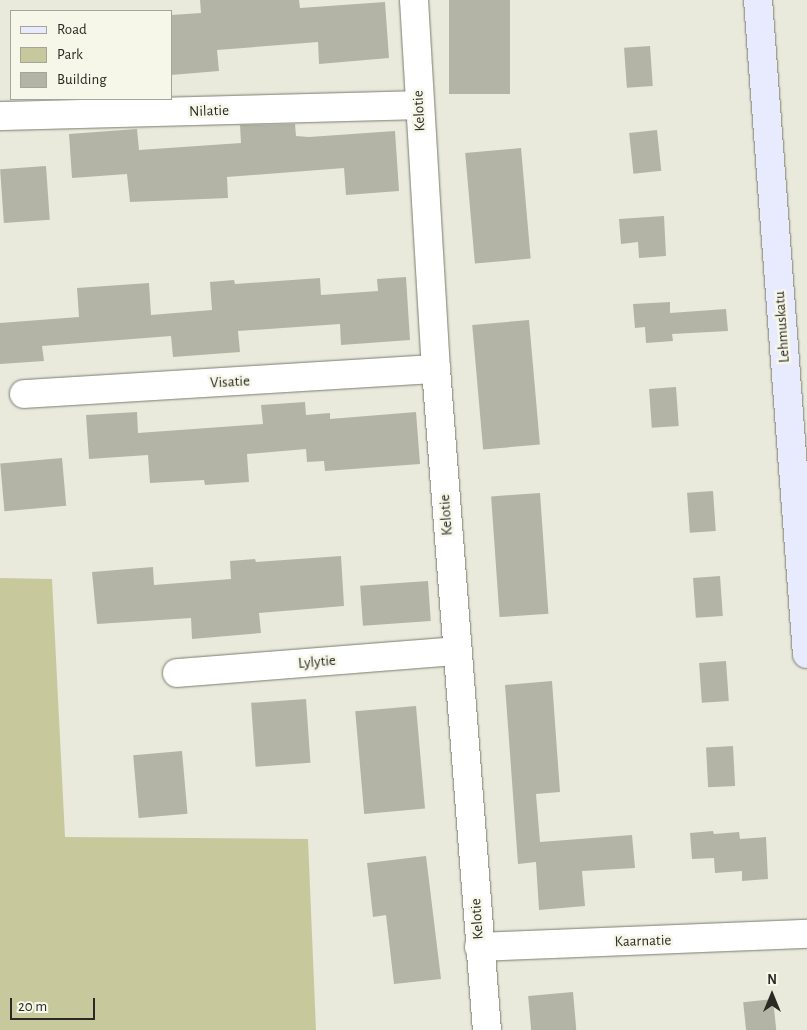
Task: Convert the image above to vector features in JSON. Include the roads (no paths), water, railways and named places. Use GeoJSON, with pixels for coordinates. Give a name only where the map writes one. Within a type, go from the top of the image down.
{"type":"FeatureCollection","features":[{"type":"Feature","properties":{"kind":"street","name":"Kelotie"},"geometry":{"type":"LineString","coordinates":[[414,0],[436,369],[479,947],[487,1030]]}},
{"type":"Feature","properties":{"kind":"street","name":"Lehmuskatu"},"geometry":{"type":"LineString","coordinates":[[758,0],[801,503],[807,654]]}},
{"type":"Feature","properties":{"kind":"street","name":"Nilatie"},"geometry":{"type":"LineString","coordinates":[[0,116],[419,105]]}},
{"type":"Feature","properties":{"kind":"street","name":"Visatie"},"geometry":{"type":"LineString","coordinates":[[24,394],[436,369]]}},
{"type":"Feature","properties":{"kind":"street","name":"Lylytie"},"geometry":{"type":"LineString","coordinates":[[177,673],[457,651]]}},
{"type":"Feature","properties":{"kind":"street","name":"Kaarnatie"},"geometry":{"type":"LineString","coordinates":[[479,947],[807,934]]}}]}
